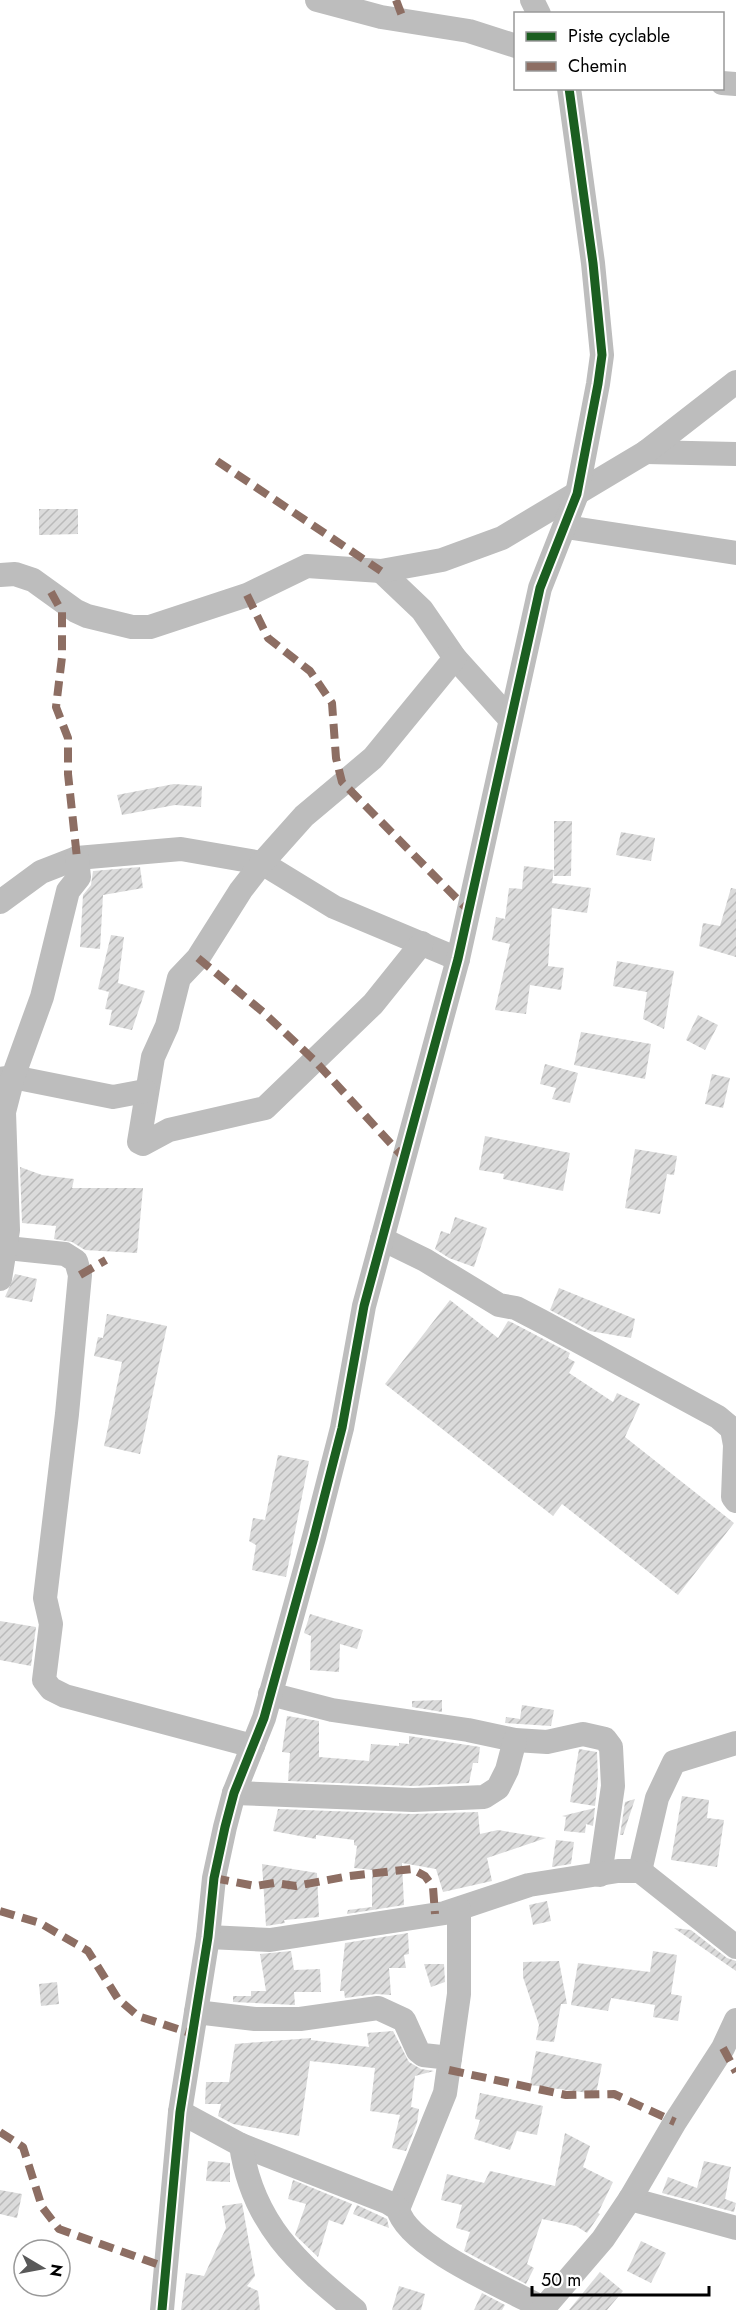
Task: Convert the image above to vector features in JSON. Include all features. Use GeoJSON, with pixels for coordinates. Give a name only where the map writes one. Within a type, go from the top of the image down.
{"type":"FeatureCollection","features":[{"type":"Feature","properties":{"kind":"street"},"geometry":{"type":"LineString","coordinates":[[317,0],[381,17],[470,31],[514,45]]}},
{"type":"Feature","properties":{"kind":"street"},"geometry":{"type":"LineString","coordinates":[[162,2310],[180,2112],[208,1937],[214,1878],[234,1793],[270,1694],[342,1428],[364,1306],[458,959],[540,588],[547,566],[566,527],[577,494],[602,355],[593,263],[569,90]]}},
{"type":"Feature","properties":{"kind":"street"},"geometry":{"type":"LineString","coordinates":[[0,575],[15,574],[33,580],[76,611],[87,616],[132,627],[150,627],[247,595],[306,566],[381,571],[442,560],[502,538],[577,494],[646,452],[736,382]]}},
{"type":"Feature","properties":{"kind":"street"},"geometry":{"type":"LineString","coordinates":[[646,452],[736,454]]}},
{"type":"Feature","properties":{"kind":"street"},"geometry":{"type":"LineString","coordinates":[[566,527],[736,553]]}},
{"type":"Feature","properties":{"kind":"street"},"geometry":{"type":"LineString","coordinates":[[381,571],[422,610],[455,658],[510,719]]}},
{"type":"Feature","properties":{"kind":"street"},"geometry":{"type":"LineString","coordinates":[[422,943],[373,1004],[265,1108],[169,1130],[141,1144],[139,1140],[145,1091],[153,1057],[167,1026],[176,986],[262,863],[304,816],[373,758],[455,658]]}},
{"type":"Feature","properties":{"kind":"street"},"geometry":{"type":"LineString","coordinates":[[0,902],[41,872],[77,858],[181,849],[262,863],[334,907],[458,959]]}},
{"type":"Feature","properties":{"kind":"street"},"geometry":{"type":"LineString","coordinates":[[0,1279],[3,1249],[4,1112],[7,1078],[42,997],[68,891],[79,877],[77,858]]}},
{"type":"Feature","properties":{"kind":"street"},"geometry":{"type":"LineString","coordinates":[[7,1078],[113,1097],[145,1091]]}},
{"type":"Feature","properties":{"kind":"street"},"geometry":{"type":"LineString","coordinates":[[382,1239],[425,1260],[499,1305],[516,1308],[718,1417],[732,1429],[735,1445],[734,1497],[736,1501]]}},
{"type":"Feature","properties":{"kind":"street"},"geometry":{"type":"LineString","coordinates":[[3,1249],[72,1256],[80,1275],[71,1381],[45,1598],[51,1624],[44,1680],[51,1689],[65,1696],[253,1746]]}},
{"type":"Feature","properties":{"kind":"street"},"geometry":{"type":"LineString","coordinates":[[270,1694],[332,1710],[468,1730],[515,1740],[547,1743],[583,1734],[609,1742],[613,1786],[600,1875]]}},
{"type":"Feature","properties":{"kind":"street"},"geometry":{"type":"LineString","coordinates":[[234,1793],[413,1800],[484,1797],[498,1788],[507,1770],[515,1740]]}},
{"type":"Feature","properties":{"kind":"street"},"geometry":{"type":"LineString","coordinates":[[640,1872],[657,1798],[674,1762],[736,1743]]}},
{"type":"Feature","properties":{"kind":"street"},"geometry":{"type":"LineString","coordinates":[[208,1937],[270,1940],[459,1909],[529,1885],[640,1872],[736,1947]]}},
{"type":"Feature","properties":{"kind":"street"},"geometry":{"type":"LineString","coordinates":[[459,1909],[459,1994],[445,2093],[398,2209],[400,2219],[420,2241],[543,2309],[603,2239],[630,2199],[675,2122],[723,2048],[736,2020]]}},
{"type":"Feature","properties":{"kind":"street"},"geometry":{"type":"LineString","coordinates":[[196,2012],[255,2019],[300,2019],[378,2008],[404,2020],[418,2051],[423,2055],[450,2058]]}},
{"type":"Feature","properties":{"kind":"street"},"geometry":{"type":"LineString","coordinates":[[180,2112],[241,2145],[398,2209]]}},
{"type":"Feature","properties":{"kind":"street"},"geometry":{"type":"LineString","coordinates":[[241,2145],[265,2221],[310,2274],[355,2310]]}},
{"type":"Feature","properties":{"kind":"street"},"geometry":{"type":"LineString","coordinates":[[630,2199],[717,2225],[736,2228]]}},
{"type":"Feature","properties":{"kind":"building"},"geometry":{"type":"Polygon","coordinates":[[[39,509],[78,509],[78,534],[39,535],[39,509]]]}},
{"type":"Feature","properties":{"kind":"building"},"geometry":{"type":"Polygon","coordinates":[[[174,784],[202,786],[201,807],[175,805],[122,815],[117,795],[174,784]]]}},
{"type":"Feature","properties":{"kind":"building"},"geometry":{"type":"Polygon","coordinates":[[[554,821],[572,821],[571,876],[554,876],[554,821]]]}},
{"type":"Feature","properties":{"kind":"building"},"geometry":{"type":"Polygon","coordinates":[[[621,832],[655,838],[651,861],[616,855],[621,832]]]}},
{"type":"Feature","properties":{"kind":"building"},"geometry":{"type":"Polygon","coordinates":[[[524,866],[554,870],[552,883],[591,888],[587,913],[552,908],[548,966],[564,968],[561,990],[530,985],[526,1014],[495,1010],[510,944],[492,940],[496,917],[505,919],[509,888],[522,889],[524,866]]]}},
{"type":"Feature","properties":{"kind":"building"},"geometry":{"type":"Polygon","coordinates":[[[140,867],[143,888],[103,895],[100,949],[80,947],[83,895],[91,885],[93,871],[140,867]]]}},
{"type":"Feature","properties":{"kind":"building"},"geometry":{"type":"Polygon","coordinates":[[[731,888],[736,889],[736,957],[699,946],[703,923],[720,926],[731,888]]]}},
{"type":"Feature","properties":{"kind":"building"},"geometry":{"type":"Polygon","coordinates":[[[111,935],[124,937],[118,983],[145,991],[132,1030],[109,1025],[112,1010],[105,1009],[109,992],[98,989],[111,935]]]}},
{"type":"Feature","properties":{"kind":"building"},"geometry":{"type":"Polygon","coordinates":[[[617,961],[674,971],[664,1029],[643,1019],[647,992],[613,986],[617,961]]]}},
{"type":"Feature","properties":{"kind":"building"},"geometry":{"type":"Polygon","coordinates":[[[698,1015],[718,1025],[705,1050],[686,1040],[698,1015]]]}},
{"type":"Feature","properties":{"kind":"building"},"geometry":{"type":"Polygon","coordinates":[[[581,1032],[651,1044],[645,1079],[574,1065],[581,1032]]]}},
{"type":"Feature","properties":{"kind":"building"},"geometry":{"type":"Polygon","coordinates":[[[545,1064],[578,1073],[570,1103],[552,1099],[556,1088],[540,1084],[545,1064]]]}},
{"type":"Feature","properties":{"kind":"building"},"geometry":{"type":"Polygon","coordinates":[[[712,1074],[730,1078],[723,1108],[705,1104],[712,1074]]]}},
{"type":"Feature","properties":{"kind":"building"},"geometry":{"type":"Polygon","coordinates":[[[485,1136],[570,1153],[563,1191],[503,1179],[504,1174],[479,1170],[485,1136]]]}},
{"type":"Feature","properties":{"kind":"building"},"geometry":{"type":"Polygon","coordinates":[[[635,1149],[677,1156],[674,1175],[667,1174],[660,1214],[625,1208],[635,1149]]]}},
{"type":"Feature","properties":{"kind":"building"},"geometry":{"type":"Polygon","coordinates":[[[20,1167],[42,1175],[74,1179],[72,1188],[143,1188],[137,1253],[85,1250],[72,1242],[54,1239],[56,1226],[22,1223],[20,1167]]]}},
{"type":"Feature","properties":{"kind":"building"},"geometry":{"type":"Polygon","coordinates":[[[455,1217],[487,1228],[474,1267],[449,1258],[435,1249],[441,1231],[450,1234],[455,1217]]]}},
{"type":"Feature","properties":{"kind":"building"},"geometry":{"type":"Polygon","coordinates":[[[15,1274],[37,1279],[32,1302],[5,1297],[15,1274]]]}},
{"type":"Feature","properties":{"kind":"building"},"geometry":{"type":"Polygon","coordinates":[[[559,1288],[635,1319],[631,1338],[590,1331],[550,1310],[559,1288]]]}},
{"type":"Feature","properties":{"kind":"building"},"geometry":{"type":"Polygon","coordinates":[[[450,1300],[498,1338],[508,1321],[570,1353],[568,1358],[575,1362],[569,1373],[613,1402],[617,1393],[640,1404],[625,1437],[734,1523],[678,1595],[562,1504],[553,1516],[385,1384],[450,1300]]]}},
{"type":"Feature","properties":{"kind":"building"},"geometry":{"type":"Polygon","coordinates":[[[107,1314],[167,1326],[140,1454],[104,1446],[122,1362],[94,1356],[98,1337],[103,1338],[107,1314]]]}},
{"type":"Feature","properties":{"kind":"building"},"geometry":{"type":"Polygon","coordinates":[[[278,1455],[309,1461],[286,1577],[252,1570],[256,1545],[249,1541],[253,1518],[265,1520],[278,1455]]]}},
{"type":"Feature","properties":{"kind":"building"},"geometry":{"type":"Polygon","coordinates":[[[310,1614],[363,1630],[357,1649],[340,1644],[339,1672],[310,1670],[311,1636],[304,1633],[310,1614]]]}},
{"type":"Feature","properties":{"kind":"building"},"geometry":{"type":"Polygon","coordinates":[[[0,1621],[36,1627],[31,1666],[0,1660],[0,1621]]]}},
{"type":"Feature","properties":{"kind":"building"},"geometry":{"type":"Polygon","coordinates":[[[442,1700],[442,1712],[412,1707],[412,1701],[442,1700]]]}},
{"type":"Feature","properties":{"kind":"building"},"geometry":{"type":"Polygon","coordinates":[[[522,1705],[554,1710],[551,1726],[505,1723],[506,1717],[520,1719],[522,1705]]]}},
{"type":"Feature","properties":{"kind":"building"},"geometry":{"type":"Polygon","coordinates":[[[287,1716],[319,1721],[319,1757],[369,1761],[371,1744],[399,1746],[399,1743],[409,1744],[409,1736],[480,1747],[478,1763],[473,1763],[469,1783],[413,1786],[288,1781],[290,1753],[282,1752],[287,1716]]]}},
{"type":"Feature","properties":{"kind":"building"},"geometry":{"type":"Polygon","coordinates":[[[579,1749],[597,1752],[598,1779],[595,1806],[570,1802],[579,1749]]]}},
{"type":"Feature","properties":{"kind":"building"},"geometry":{"type":"Polygon","coordinates":[[[682,1796],[709,1800],[707,1818],[724,1820],[717,1867],[671,1860],[682,1796]]]}},
{"type":"Feature","properties":{"kind":"building"},"geometry":{"type":"Polygon","coordinates":[[[635,1799],[623,1835],[620,1835],[625,1802],[635,1799]]]}},
{"type":"Feature","properties":{"kind":"building"},"geometry":{"type":"Polygon","coordinates":[[[595,1808],[593,1826],[586,1824],[585,1833],[564,1831],[566,1817],[562,1816],[595,1808]]]}},
{"type":"Feature","properties":{"kind":"building"},"geometry":{"type":"Polygon","coordinates":[[[278,1809],[412,1814],[478,1812],[480,1834],[498,1830],[546,1838],[487,1858],[492,1881],[443,1892],[436,1869],[402,1863],[404,1905],[347,1914],[348,1910],[372,1907],[372,1870],[354,1868],[357,1846],[354,1845],[354,1840],[316,1835],[316,1839],[273,1831],[278,1809]]]}},
{"type":"Feature","properties":{"kind":"building"},"geometry":{"type":"Polygon","coordinates":[[[556,1840],[574,1842],[571,1864],[552,1867],[556,1840]]]}},
{"type":"Feature","properties":{"kind":"building"},"geometry":{"type":"Polygon","coordinates":[[[262,1864],[317,1873],[319,1917],[284,1920],[285,1923],[266,1926],[262,1864]]]}},
{"type":"Feature","properties":{"kind":"building"},"geometry":{"type":"Polygon","coordinates":[[[547,1901],[551,1921],[533,1925],[529,1905],[547,1901]]]}},
{"type":"Feature","properties":{"kind":"building"},"geometry":{"type":"Polygon","coordinates":[[[674,1928],[691,1930],[727,1958],[736,1961],[736,1971],[674,1928]]]}},
{"type":"Feature","properties":{"kind":"building"},"geometry":{"type":"Polygon","coordinates":[[[408,1933],[409,1954],[404,1955],[406,1968],[389,1968],[391,1995],[376,1994],[345,1998],[344,1991],[340,1991],[345,1943],[408,1933]]]}},
{"type":"Feature","properties":{"kind":"building"},"geometry":{"type":"Polygon","coordinates":[[[291,1951],[294,1970],[320,1969],[321,1992],[294,1992],[295,2005],[233,2002],[233,1996],[251,1996],[251,1991],[266,1991],[260,1954],[291,1951]]]}},
{"type":"Feature","properties":{"kind":"building"},"geometry":{"type":"Polygon","coordinates":[[[653,1951],[677,1955],[671,1994],[682,1996],[678,2021],[653,2017],[655,2005],[611,1998],[608,2011],[571,2005],[578,1963],[650,1972],[653,1951]]]}},
{"type":"Feature","properties":{"kind":"building"},"geometry":{"type":"Polygon","coordinates":[[[559,1961],[567,2004],[561,2004],[554,2042],[536,2040],[539,2025],[523,1977],[523,1962],[559,1961]]]}},
{"type":"Feature","properties":{"kind":"building"},"geometry":{"type":"Polygon","coordinates":[[[424,1964],[444,1964],[445,1982],[431,1987],[424,1964]]]}},
{"type":"Feature","properties":{"kind":"building"},"geometry":{"type":"Polygon","coordinates":[[[57,1982],[59,2004],[41,2006],[39,1984],[57,1982]]]}},
{"type":"Feature","properties":{"kind":"building"},"geometry":{"type":"Polygon","coordinates":[[[393,2031],[409,2062],[421,2069],[434,2071],[415,2076],[411,2107],[419,2109],[417,2123],[406,2151],[392,2148],[400,2115],[370,2111],[375,2068],[310,2061],[299,2136],[233,2124],[218,2116],[221,2104],[205,2104],[206,2082],[229,2082],[235,2044],[311,2038],[311,2040],[369,2047],[367,2033],[393,2031]]]}},
{"type":"Feature","properties":{"kind":"building"},"geometry":{"type":"Polygon","coordinates":[[[536,2051],[602,2064],[596,2094],[530,2085],[536,2051]]]}},
{"type":"Feature","properties":{"kind":"building"},"geometry":{"type":"Polygon","coordinates":[[[480,2093],[543,2106],[537,2135],[517,2131],[510,2150],[474,2139],[480,2120],[475,2119],[480,2093]]]}},
{"type":"Feature","properties":{"kind":"building"},"geometry":{"type":"Polygon","coordinates":[[[565,2133],[590,2146],[583,2167],[613,2182],[598,2213],[600,2214],[587,2233],[576,2226],[542,2219],[527,2264],[534,2268],[526,2284],[464,2251],[470,2232],[456,2228],[462,2205],[441,2200],[447,2174],[484,2183],[490,2171],[555,2186],[565,2133]]]}},
{"type":"Feature","properties":{"kind":"building"},"geometry":{"type":"Polygon","coordinates":[[[208,2161],[230,2163],[230,2182],[206,2181],[208,2161]]]}},
{"type":"Feature","properties":{"kind":"building"},"geometry":{"type":"Polygon","coordinates":[[[704,2161],[731,2167],[725,2199],[736,2203],[734,2212],[662,2193],[668,2177],[697,2188],[704,2161]]]}},
{"type":"Feature","properties":{"kind":"building"},"geometry":{"type":"Polygon","coordinates":[[[293,2180],[352,2204],[343,2225],[329,2220],[318,2257],[295,2235],[306,2204],[288,2199],[293,2180]]]}},
{"type":"Feature","properties":{"kind":"building"},"geometry":{"type":"Polygon","coordinates":[[[0,2190],[22,2194],[17,2218],[0,2214],[0,2190]]]}},
{"type":"Feature","properties":{"kind":"building"},"geometry":{"type":"Polygon","coordinates":[[[242,2203],[255,2276],[247,2286],[258,2291],[260,2310],[181,2310],[186,2273],[204,2276],[226,2228],[222,2206],[242,2203]]]}},
{"type":"Feature","properties":{"kind":"building"},"geometry":{"type":"Polygon","coordinates":[[[357,2205],[387,2219],[389,2228],[353,2214],[357,2205]]]}},
{"type":"Feature","properties":{"kind":"building"},"geometry":{"type":"Polygon","coordinates":[[[641,2241],[666,2253],[651,2283],[627,2271],[641,2241]]]}},
{"type":"Feature","properties":{"kind":"building"},"geometry":{"type":"Polygon","coordinates":[[[600,2272],[623,2291],[607,2310],[569,2310],[600,2272]]]}},
{"type":"Feature","properties":{"kind":"building"},"geometry":{"type":"Polygon","coordinates":[[[399,2286],[425,2294],[421,2310],[392,2310],[399,2286]]]}},
{"type":"Feature","properties":{"kind":"building"},"geometry":{"type":"Polygon","coordinates":[[[482,2293],[505,2305],[502,2310],[474,2310],[482,2293]]]}},
{"type":"Feature","properties":{"kind":"marked path"},"geometry":{"type":"LineString","coordinates":[[396,0],[404,21]]}},
{"type":"Feature","properties":{"kind":"marked path"},"geometry":{"type":"LineString","coordinates":[[217,461],[381,571]]}},
{"type":"Feature","properties":{"kind":"marked path"},"geometry":{"type":"LineString","coordinates":[[51,592],[62,612],[62,657],[56,707],[68,738],[68,774],[77,858]]}},
{"type":"Feature","properties":{"kind":"marked path"},"geometry":{"type":"LineString","coordinates":[[247,595],[268,638],[310,671],[332,703],[336,758],[342,782],[468,910]]}},
{"type":"Feature","properties":{"kind":"marked path"},"geometry":{"type":"LineString","coordinates":[[198,958],[263,1012],[315,1061],[404,1158]]}},
{"type":"Feature","properties":{"kind":"marked path"},"geometry":{"type":"LineString","coordinates":[[80,1275],[106,1260]]}},
{"type":"Feature","properties":{"kind":"marked path"},"geometry":{"type":"LineString","coordinates":[[214,1878],[255,1886],[274,1883],[296,1886],[349,1876],[412,1869],[425,1876],[433,1887],[435,1914]]}},
{"type":"Feature","properties":{"kind":"marked path"},"geometry":{"type":"LineString","coordinates":[[0,1911],[40,1923],[88,1951],[118,1999],[138,2016],[193,2034]]}},
{"type":"Feature","properties":{"kind":"marked path"},"geometry":{"type":"LineString","coordinates":[[723,2048],[736,2072]]}},
{"type":"Feature","properties":{"kind":"marked path"},"geometry":{"type":"LineString","coordinates":[[449,2070],[566,2095],[614,2094],[675,2122]]}},
{"type":"Feature","properties":{"kind":"marked path"},"geometry":{"type":"LineString","coordinates":[[0,2132],[23,2147],[42,2207],[59,2229],[165,2267]]}},
{"type":"Feature","properties":{"kind":"cycle path"},"geometry":{"type":"LineString","coordinates":[[162,2310],[180,2112],[208,1937],[214,1878],[225,1827],[234,1793],[264,1718],[314,1537],[342,1428],[364,1306],[458,959],[540,588],[577,494],[598,384],[602,355],[593,263],[569,90]]}}]}
